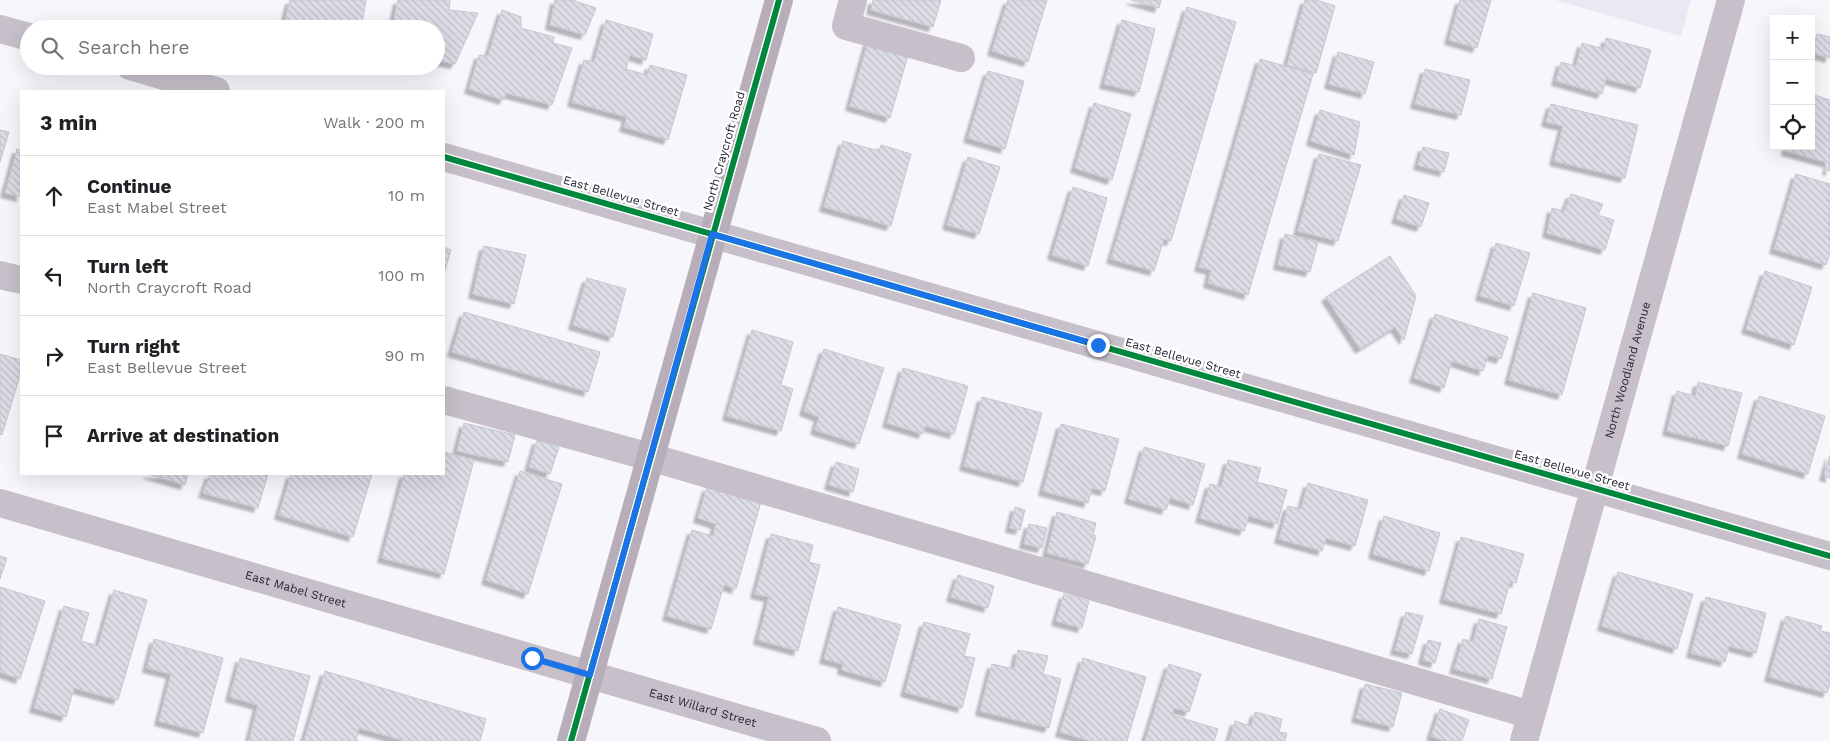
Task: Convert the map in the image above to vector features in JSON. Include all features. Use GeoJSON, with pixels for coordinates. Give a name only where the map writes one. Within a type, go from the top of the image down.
{"type":"FeatureCollection","features":[{"type":"Feature","properties":{"kind":"main road","name":"North Craycroft Road"},"geometry":{"type":"LineString","coordinates":[[572,741],[778,0]]}},
{"type":"Feature","properties":{"kind":"street"},"geometry":{"type":"LineString","coordinates":[[853,0],[846,26],[961,58]]}},
{"type":"Feature","properties":{"kind":"street","name":"North Woodland Avenue"},"geometry":{"type":"LineString","coordinates":[[1524,741],[1732,0]]}},
{"type":"Feature","properties":{"kind":"street"},"geometry":{"type":"LineString","coordinates":[[0,29],[20,35]]}},
{"type":"Feature","properties":{"kind":"street"},"geometry":{"type":"LineString","coordinates":[[161,75],[213,90]]}},
{"type":"Feature","properties":{"kind":"street","name":"East Bellevue Street"},"geometry":{"type":"LineString","coordinates":[[445,157],[1830,556]]}},
{"type":"Feature","properties":{"kind":"street"},"geometry":{"type":"LineString","coordinates":[[0,274],[20,280]]}},
{"type":"Feature","properties":{"kind":"street"},"geometry":{"type":"LineString","coordinates":[[445,400],[650,458],[1531,715]]}},
{"type":"Feature","properties":{"kind":"street","name":"East Mabel Street"},"geometry":{"type":"LineString","coordinates":[[0,503],[590,675]]}},
{"type":"Feature","properties":{"kind":"street","name":"East Willard Street"},"geometry":{"type":"LineString","coordinates":[[590,675],[817,741]]}},
{"type":"Feature","properties":{"kind":"shaded area"},"geometry":{"type":"Polygon","coordinates":[[[1555,0],[1691,0],[1681,36],[1555,0]]]}},
{"type":"Feature","properties":{"kind":"building"},"geometry":{"type":"Polygon","coordinates":[[[290,0],[366,0],[363,20],[285,20],[290,0]]]}},
{"type":"Feature","properties":{"kind":"building"},"geometry":{"type":"Polygon","coordinates":[[[398,0],[450,0],[449,10],[478,13],[455,64],[445,62],[445,20],[394,20],[398,0]]]}},
{"type":"Feature","properties":{"kind":"building"},"geometry":{"type":"Polygon","coordinates":[[[555,0],[572,0],[596,8],[585,35],[550,25],[555,0]]]}},
{"type":"Feature","properties":{"kind":"building"},"geometry":{"type":"Polygon","coordinates":[[[873,0],[941,0],[933,27],[871,10],[873,0]]]}},
{"type":"Feature","properties":{"kind":"building"},"geometry":{"type":"Polygon","coordinates":[[[1008,0],[1047,0],[1028,62],[992,51],[1008,0]]]}},
{"type":"Feature","properties":{"kind":"building"},"geometry":{"type":"Polygon","coordinates":[[[1131,0],[1161,0],[1159,8],[1131,0]]]}},
{"type":"Feature","properties":{"kind":"building"},"geometry":{"type":"Polygon","coordinates":[[[1305,0],[1316,0],[1335,6],[1316,73],[1287,65],[1305,0]]]}},
{"type":"Feature","properties":{"kind":"building"},"geometry":{"type":"Polygon","coordinates":[[[1460,0],[1491,0],[1477,48],[1449,40],[1460,0]]]}},
{"type":"Feature","properties":{"kind":"building"},"geometry":{"type":"Polygon","coordinates":[[[1187,7],[1236,22],[1171,241],[1164,239],[1154,271],[1111,259],[1187,7]]]}},
{"type":"Feature","properties":{"kind":"building"},"geometry":{"type":"Polygon","coordinates":[[[502,10],[521,17],[521,28],[554,37],[553,43],[572,48],[552,105],[506,93],[504,100],[469,89],[479,55],[488,56],[502,10]]]}},
{"type":"Feature","properties":{"kind":"building"},"geometry":{"type":"Polygon","coordinates":[[[606,20],[653,34],[646,60],[630,55],[626,69],[647,75],[650,65],[687,75],[668,140],[624,127],[627,117],[572,102],[584,60],[594,62],[606,20]]]}},
{"type":"Feature","properties":{"kind":"building"},"geometry":{"type":"Polygon","coordinates":[[[1122,20],[1155,29],[1139,92],[1104,84],[1122,20]]]}},
{"type":"Feature","properties":{"kind":"building"},"geometry":{"type":"Polygon","coordinates":[[[1817,34],[1830,37],[1830,58],[1815,54],[1817,34]]]}},
{"type":"Feature","properties":{"kind":"building"},"geometry":{"type":"Polygon","coordinates":[[[1606,38],[1651,50],[1640,88],[1606,79],[1602,94],[1556,81],[1561,62],[1576,66],[1582,43],[1604,49],[1606,38]]]}},
{"type":"Feature","properties":{"kind":"building"},"geometry":{"type":"Polygon","coordinates":[[[868,41],[909,52],[890,118],[850,106],[868,41]]]}},
{"type":"Feature","properties":{"kind":"building"},"geometry":{"type":"Polygon","coordinates":[[[1338,52],[1374,62],[1365,94],[1329,84],[1338,52]]]}},
{"type":"Feature","properties":{"kind":"building"},"geometry":{"type":"Polygon","coordinates":[[[1260,59],[1313,74],[1248,295],[1208,283],[1211,270],[1199,267],[1260,59]]]}},
{"type":"Feature","properties":{"kind":"building"},"geometry":{"type":"Polygon","coordinates":[[[1425,69],[1470,80],[1461,115],[1415,104],[1425,69]]]}},
{"type":"Feature","properties":{"kind":"building"},"geometry":{"type":"Polygon","coordinates":[[[988,71],[1024,81],[1005,149],[968,138],[988,71]]]}},
{"type":"Feature","properties":{"kind":"building"},"geometry":{"type":"Polygon","coordinates":[[[1815,95],[1830,100],[1830,171],[1827,170],[1829,163],[1786,151],[1815,150],[1815,95]]]}},
{"type":"Feature","properties":{"kind":"building"},"geometry":{"type":"Polygon","coordinates":[[[1094,103],[1131,114],[1112,180],[1075,168],[1094,103]]]}},
{"type":"Feature","properties":{"kind":"building"},"geometry":{"type":"Polygon","coordinates":[[[1551,104],[1638,125],[1625,178],[1554,161],[1563,126],[1546,122],[1551,104]]]}},
{"type":"Feature","properties":{"kind":"building"},"geometry":{"type":"Polygon","coordinates":[[[1320,110],[1360,122],[1354,155],[1311,141],[1320,110]]]}},
{"type":"Feature","properties":{"kind":"building"},"geometry":{"type":"Polygon","coordinates":[[[0,130],[9,132],[0,162],[0,130]]]}},
{"type":"Feature","properties":{"kind":"building"},"geometry":{"type":"Polygon","coordinates":[[[843,141],[879,151],[881,145],[911,154],[891,226],[824,207],[843,141]]]}},
{"type":"Feature","properties":{"kind":"building"},"geometry":{"type":"Polygon","coordinates":[[[1423,147],[1449,153],[1444,172],[1418,165],[1423,147]]]}},
{"type":"Feature","properties":{"kind":"building"},"geometry":{"type":"Polygon","coordinates":[[[17,149],[20,150],[20,197],[5,193],[17,149]]]}},
{"type":"Feature","properties":{"kind":"building"},"geometry":{"type":"Polygon","coordinates":[[[1319,154],[1361,165],[1338,241],[1298,231],[1319,154]]]}},
{"type":"Feature","properties":{"kind":"building"},"geometry":{"type":"Polygon","coordinates":[[[968,157],[1000,167],[979,234],[947,225],[968,157]]]}},
{"type":"Feature","properties":{"kind":"building"},"geometry":{"type":"Polygon","coordinates":[[[1796,174],[1830,184],[1830,253],[1826,265],[1774,249],[1796,174]]]}},
{"type":"Feature","properties":{"kind":"building"},"geometry":{"type":"Polygon","coordinates":[[[1073,187],[1107,198],[1088,266],[1052,255],[1073,187]]]}},
{"type":"Feature","properties":{"kind":"building"},"geometry":{"type":"Polygon","coordinates":[[[1571,194],[1603,204],[1598,215],[1614,220],[1605,250],[1547,233],[1552,208],[1564,211],[1571,194]]]}},
{"type":"Feature","properties":{"kind":"building"},"geometry":{"type":"Polygon","coordinates":[[[1404,195],[1429,203],[1421,227],[1396,219],[1404,195]]]}},
{"type":"Feature","properties":{"kind":"building"},"geometry":{"type":"Polygon","coordinates":[[[1285,234],[1318,242],[1310,272],[1278,265],[1285,234]]]}},
{"type":"Feature","properties":{"kind":"building"},"geometry":{"type":"Polygon","coordinates":[[[1496,243],[1530,253],[1514,306],[1480,296],[1496,243]]]}},
{"type":"Feature","properties":{"kind":"building"},"geometry":{"type":"Polygon","coordinates":[[[484,246],[526,255],[514,304],[473,294],[484,246]]]}},
{"type":"Feature","properties":{"kind":"building"},"geometry":{"type":"Polygon","coordinates":[[[445,247],[451,250],[445,271],[445,247]]]}},
{"type":"Feature","properties":{"kind":"building"},"geometry":{"type":"Polygon","coordinates":[[[1390,256],[1416,296],[1404,340],[1395,327],[1360,349],[1326,297],[1390,256]]]}},
{"type":"Feature","properties":{"kind":"building"},"geometry":{"type":"Polygon","coordinates":[[[1765,271],[1812,287],[1794,345],[1746,329],[1765,271]]]}},
{"type":"Feature","properties":{"kind":"building"},"geometry":{"type":"Polygon","coordinates":[[[587,278],[626,289],[613,337],[573,325],[587,278]]]}},
{"type":"Feature","properties":{"kind":"building"},"geometry":{"type":"Polygon","coordinates":[[[1533,293],[1586,308],[1562,395],[1509,380],[1533,293]]]}},
{"type":"Feature","properties":{"kind":"building"},"geometry":{"type":"Polygon","coordinates":[[[464,312],[600,352],[588,392],[452,352],[464,312]]]}},
{"type":"Feature","properties":{"kind":"building"},"geometry":{"type":"Polygon","coordinates":[[[1435,314],[1508,337],[1501,359],[1488,355],[1483,371],[1452,361],[1444,388],[1414,378],[1435,314]]]}},
{"type":"Feature","properties":{"kind":"building"},"geometry":{"type":"Polygon","coordinates":[[[752,330],[793,342],[781,385],[793,389],[781,431],[727,416],[752,330]]]}},
{"type":"Feature","properties":{"kind":"building"},"geometry":{"type":"Polygon","coordinates":[[[824,349],[884,368],[859,444],[815,430],[819,417],[804,411],[824,349]]]}},
{"type":"Feature","properties":{"kind":"building"},"geometry":{"type":"Polygon","coordinates":[[[0,354],[20,360],[20,375],[2,435],[0,434],[0,354]]]}},
{"type":"Feature","properties":{"kind":"building"},"geometry":{"type":"Polygon","coordinates":[[[903,368],[968,386],[954,434],[925,426],[923,434],[887,423],[903,368]]]}},
{"type":"Feature","properties":{"kind":"building"},"geometry":{"type":"Polygon","coordinates":[[[1698,382],[1742,393],[1728,446],[1667,431],[1677,391],[1695,396],[1698,382]]]}},
{"type":"Feature","properties":{"kind":"building"},"geometry":{"type":"Polygon","coordinates":[[[1759,396],[1825,416],[1808,474],[1742,454],[1759,396]]]}},
{"type":"Feature","properties":{"kind":"building"},"geometry":{"type":"Polygon","coordinates":[[[982,397],[1042,413],[1023,482],[964,466],[982,397]]]}},
{"type":"Feature","properties":{"kind":"building"},"geometry":{"type":"Polygon","coordinates":[[[464,423],[515,435],[508,462],[457,451],[464,423]]]}},
{"type":"Feature","properties":{"kind":"building"},"geometry":{"type":"Polygon","coordinates":[[[1061,424],[1119,439],[1105,491],[1092,488],[1088,503],[1043,491],[1061,424]]]}},
{"type":"Feature","properties":{"kind":"building"},"geometry":{"type":"Polygon","coordinates":[[[537,440],[559,447],[550,474],[529,467],[537,440]]]}},
{"type":"Feature","properties":{"kind":"building"},"geometry":{"type":"Polygon","coordinates":[[[1144,447],[1205,464],[1193,505],[1170,498],[1166,510],[1129,499],[1144,447]]]}},
{"type":"Feature","properties":{"kind":"building"},"geometry":{"type":"Polygon","coordinates":[[[445,452],[474,460],[444,574],[382,558],[404,475],[445,475],[445,452]]]}},
{"type":"Feature","properties":{"kind":"building"},"geometry":{"type":"Polygon","coordinates":[[[1830,455],[1830,478],[1824,476],[1830,455]]]}},
{"type":"Feature","properties":{"kind":"building"},"geometry":{"type":"Polygon","coordinates":[[[1228,460],[1261,468],[1257,482],[1287,490],[1277,524],[1249,516],[1244,531],[1200,518],[1210,484],[1221,487],[1228,460]]]}},
{"type":"Feature","properties":{"kind":"building"},"geometry":{"type":"Polygon","coordinates":[[[836,462],[859,469],[853,492],[829,485],[836,462]]]}},
{"type":"Feature","properties":{"kind":"building"},"geometry":{"type":"Polygon","coordinates":[[[520,471],[562,484],[528,594],[486,580],[520,471]]]}},
{"type":"Feature","properties":{"kind":"building"},"geometry":{"type":"Polygon","coordinates":[[[151,475],[188,475],[185,485],[151,475]]]}},
{"type":"Feature","properties":{"kind":"building"},"geometry":{"type":"Polygon","coordinates":[[[210,475],[268,475],[258,508],[203,493],[210,475]]]}},
{"type":"Feature","properties":{"kind":"building"},"geometry":{"type":"Polygon","coordinates":[[[291,475],[372,475],[353,537],[279,515],[291,475]]]}},
{"type":"Feature","properties":{"kind":"building"},"geometry":{"type":"Polygon","coordinates":[[[1308,483],[1368,500],[1355,546],[1326,538],[1322,551],[1279,539],[1288,506],[1301,509],[1308,483]]]}},
{"type":"Feature","properties":{"kind":"building"},"geometry":{"type":"Polygon","coordinates":[[[707,487],[761,502],[736,589],[724,585],[711,629],[667,616],[692,530],[713,536],[716,524],[698,518],[707,487]]]}},
{"type":"Feature","properties":{"kind":"building"},"geometry":{"type":"Polygon","coordinates":[[[1015,507],[1025,510],[1020,530],[1010,528],[1015,507]]]}},
{"type":"Feature","properties":{"kind":"building"},"geometry":{"type":"Polygon","coordinates":[[[1057,512],[1096,523],[1093,535],[1096,536],[1088,564],[1047,553],[1057,512]]]}},
{"type":"Feature","properties":{"kind":"building"},"geometry":{"type":"Polygon","coordinates":[[[1384,516],[1440,533],[1429,571],[1373,554],[1384,516]]]}},
{"type":"Feature","properties":{"kind":"building"},"geometry":{"type":"Polygon","coordinates":[[[1029,524],[1047,528],[1042,548],[1024,544],[1029,524]]]}},
{"type":"Feature","properties":{"kind":"building"},"geometry":{"type":"Polygon","coordinates":[[[771,534],[813,545],[809,562],[820,565],[798,651],[758,640],[769,597],[755,594],[771,534]]]}},
{"type":"Feature","properties":{"kind":"building"},"geometry":{"type":"Polygon","coordinates":[[[1461,537],[1524,554],[1516,583],[1510,582],[1501,614],[1444,599],[1461,537]]]}},
{"type":"Feature","properties":{"kind":"building"},"geometry":{"type":"Polygon","coordinates":[[[0,556],[7,558],[0,579],[0,556]]]}},
{"type":"Feature","properties":{"kind":"building"},"geometry":{"type":"Polygon","coordinates":[[[1618,572],[1693,594],[1677,649],[1602,626],[1618,572]]]}},
{"type":"Feature","properties":{"kind":"building"},"geometry":{"type":"Polygon","coordinates":[[[958,575],[994,586],[988,608],[951,597],[958,575]]]}},
{"type":"Feature","properties":{"kind":"building"},"geometry":{"type":"Polygon","coordinates":[[[0,587],[45,601],[20,679],[0,672],[0,587]]]}},
{"type":"Feature","properties":{"kind":"building"},"geometry":{"type":"Polygon","coordinates":[[[114,590],[147,600],[118,700],[74,688],[66,717],[34,708],[64,606],[89,613],[81,641],[98,646],[114,590]]]}},
{"type":"Feature","properties":{"kind":"building"},"geometry":{"type":"Polygon","coordinates":[[[1064,594],[1089,601],[1082,628],[1056,621],[1064,594]]]}},
{"type":"Feature","properties":{"kind":"building"},"geometry":{"type":"Polygon","coordinates":[[[1706,597],[1766,613],[1756,653],[1729,646],[1725,662],[1691,653],[1706,597]]]}},
{"type":"Feature","properties":{"kind":"building"},"geometry":{"type":"Polygon","coordinates":[[[838,607],[901,625],[885,682],[842,670],[843,664],[824,659],[838,607]]]}},
{"type":"Feature","properties":{"kind":"building"},"geometry":{"type":"Polygon","coordinates":[[[1406,612],[1423,616],[1412,654],[1395,650],[1406,612]]]}},
{"type":"Feature","properties":{"kind":"building"},"geometry":{"type":"Polygon","coordinates":[[[1786,616],[1822,626],[1820,631],[1830,633],[1830,684],[1827,693],[1769,677],[1786,616]]]}},
{"type":"Feature","properties":{"kind":"building"},"geometry":{"type":"Polygon","coordinates":[[[1479,619],[1507,627],[1492,679],[1454,669],[1463,639],[1473,642],[1479,619]]]}},
{"type":"Feature","properties":{"kind":"building"},"geometry":{"type":"Polygon","coordinates":[[[924,622],[970,634],[964,656],[975,658],[962,708],[905,692],[924,622]]]}},
{"type":"Feature","properties":{"kind":"building"},"geometry":{"type":"Polygon","coordinates":[[[154,639],[223,658],[203,733],[159,721],[171,674],[147,668],[154,639]]]}},
{"type":"Feature","properties":{"kind":"building"},"geometry":{"type":"Polygon","coordinates":[[[1428,640],[1441,643],[1435,663],[1423,660],[1428,640]]]}},
{"type":"Feature","properties":{"kind":"building"},"geometry":{"type":"Polygon","coordinates":[[[1018,650],[1048,656],[1043,674],[1061,679],[1049,728],[980,711],[992,664],[1014,669],[1018,650]]]}},
{"type":"Feature","properties":{"kind":"building"},"geometry":{"type":"Polygon","coordinates":[[[240,658],[310,676],[293,741],[249,741],[258,705],[230,697],[240,658]]]}},
{"type":"Feature","properties":{"kind":"building"},"geometry":{"type":"Polygon","coordinates":[[[1083,658],[1146,677],[1127,741],[1090,741],[1060,732],[1083,658]]]}},
{"type":"Feature","properties":{"kind":"building"},"geometry":{"type":"Polygon","coordinates":[[[1169,664],[1201,674],[1189,712],[1174,708],[1172,715],[1218,729],[1214,741],[1145,741],[1169,664]]]}},
{"type":"Feature","properties":{"kind":"building"},"geometry":{"type":"Polygon","coordinates":[[[325,671],[486,719],[480,741],[405,741],[359,728],[356,740],[359,741],[304,741],[325,671]]]}},
{"type":"Feature","properties":{"kind":"building"},"geometry":{"type":"Polygon","coordinates":[[[1365,684],[1402,693],[1393,727],[1356,718],[1365,684]]]}},
{"type":"Feature","properties":{"kind":"building"},"geometry":{"type":"Polygon","coordinates":[[[1440,709],[1469,720],[1462,741],[1445,741],[1431,736],[1440,709]]]}},
{"type":"Feature","properties":{"kind":"building"},"geometry":{"type":"Polygon","coordinates":[[[1255,712],[1282,719],[1279,732],[1287,733],[1285,741],[1229,741],[1235,721],[1251,726],[1255,712]]]}},
{"type":"Feature","properties":{"kind":"cycle path"},"geometry":{"type":"LineString","coordinates":[[571,741],[779,0]]}},
{"type":"Feature","properties":{"kind":"cycle path"},"geometry":{"type":"LineString","coordinates":[[445,157],[1830,556]]}},
{"type":"Feature","properties":{"kind":"route"},"geometry":{"type":"LineString","coordinates":[[532,658],[590,675],[712,234],[1098,345]]}}]}
